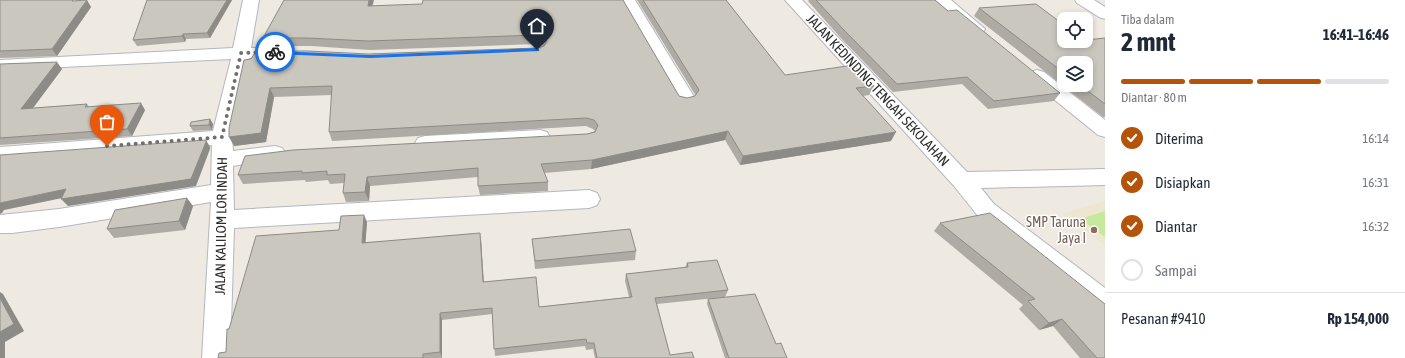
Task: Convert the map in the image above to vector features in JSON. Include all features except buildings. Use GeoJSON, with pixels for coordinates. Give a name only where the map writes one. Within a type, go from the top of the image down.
{"type":"FeatureCollection","features":[{"type":"Feature","properties":{"kind":"street","name":"JALAN KALILOM LOR INDAH"},"geometry":{"type":"LineString","coordinates":[[216,358],[223,220],[222,137],[241,53],[250,0]]}},
{"type":"Feature","properties":{"kind":"street"},"geometry":{"type":"LineString","coordinates":[[627,0],[686,100]]}},
{"type":"Feature","properties":{"kind":"street","name":"JALAN KEDINDING TENGAH SEKOLAHAN"},"geometry":{"type":"LineString","coordinates":[[793,0],[962,180],[986,210],[1105,303]]}},
{"type":"Feature","properties":{"kind":"street"},"geometry":{"type":"LineString","coordinates":[[941,0],[990,38]]}},
{"type":"Feature","properties":{"kind":"street"},"geometry":{"type":"LineString","coordinates":[[1083,0],[1105,14]]}},
{"type":"Feature","properties":{"kind":"street"},"geometry":{"type":"LineString","coordinates":[[0,65],[241,53],[297,53]]}},
{"type":"Feature","properties":{"kind":"street"},"geometry":{"type":"LineString","coordinates":[[1026,67],[1105,130]]}},
{"type":"Feature","properties":{"kind":"street"},"geometry":{"type":"LineString","coordinates":[[404,145],[556,136]]}},
{"type":"Feature","properties":{"kind":"street"},"geometry":{"type":"LineString","coordinates":[[0,154],[222,137]]}},
{"type":"Feature","properties":{"kind":"street"},"geometry":{"type":"LineString","coordinates":[[223,160],[297,151]]}},
{"type":"Feature","properties":{"kind":"street"},"geometry":{"type":"LineString","coordinates":[[962,180],[1105,177]]}},
{"type":"Feature","properties":{"kind":"street"},"geometry":{"type":"LineString","coordinates":[[0,224],[12,224],[59,218],[223,192]]}},
{"type":"Feature","properties":{"kind":"street"},"geometry":{"type":"LineString","coordinates":[[223,220],[589,200]]}},
{"type":"Feature","properties":{"kind":"shaded area","name":"SMP Taruna Jaya I"},"geometry":{"type":"Polygon","coordinates":[[[1105,201],[1105,245],[1062,214],[1105,201]]]}},
{"type":"Feature","properties":{"kind":"green space"},"geometry":{"type":"Polygon","coordinates":[[[1105,211],[1105,237],[1080,219],[1105,211]]]}},
{"type":"Feature","properties":{"kind":"way so far"},"geometry":{"type":"LineString","coordinates":[[107,146],[222,137],[241,53],[275,52]]}},
{"type":"Feature","properties":{"kind":"place","name":"SMP Taruna Jaya I"},"geometry":{"type":"Point","coordinates":[1094,230]}},
{"type":"Feature","properties":{"kind":"route"},"geometry":{"type":"LineString","coordinates":[[275,52],[370,56],[537,50]]}}]}
